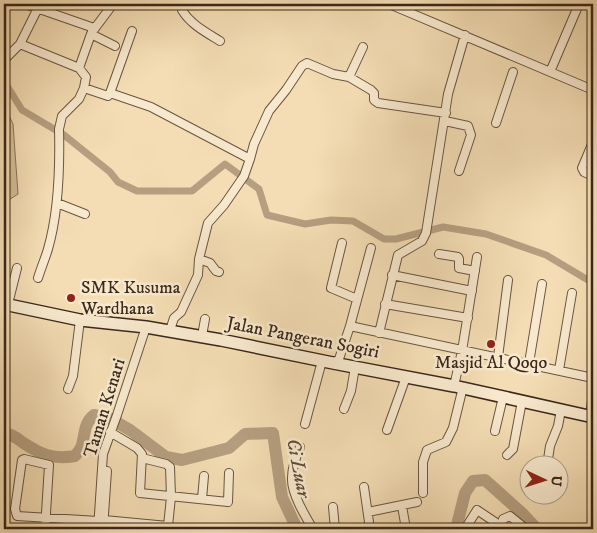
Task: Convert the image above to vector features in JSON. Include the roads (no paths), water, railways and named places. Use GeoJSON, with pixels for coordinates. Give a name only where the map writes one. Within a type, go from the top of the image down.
{"type":"FeatureCollection","features":[{"type":"Feature","properties":{"kind":"street"},"geometry":{"type":"LineString","coordinates":[[25,4],[39,7],[92,31],[115,46]]}},
{"type":"Feature","properties":{"kind":"street"},"geometry":{"type":"LineString","coordinates":[[79,68],[92,31],[113,4]]}},
{"type":"Feature","properties":{"kind":"street"},"geometry":{"type":"LineString","coordinates":[[185,4],[182,10],[187,17],[203,31],[220,41]]}},
{"type":"Feature","properties":{"kind":"street"},"geometry":{"type":"LineString","coordinates":[[389,4],[593,90]]}},
{"type":"Feature","properties":{"kind":"street"},"geometry":{"type":"LineString","coordinates":[[550,72],[579,4]]}},
{"type":"Feature","properties":{"kind":"street"},"geometry":{"type":"LineString","coordinates":[[5,59],[20,44],[39,7]]}},
{"type":"Feature","properties":{"kind":"street"},"geometry":{"type":"LineString","coordinates":[[84,88],[108,96],[132,31]]}},
{"type":"Feature","properties":{"kind":"street"},"geometry":{"type":"LineString","coordinates":[[379,333],[398,255],[422,241],[426,233],[446,117],[448,94],[465,35]]}},
{"type":"Feature","properties":{"kind":"street"},"geometry":{"type":"LineString","coordinates":[[20,44],[79,68],[86,77],[79,99],[62,116],[59,133],[57,203],[48,250],[42,262],[38,278]]}},
{"type":"Feature","properties":{"kind":"street"},"geometry":{"type":"LineString","coordinates":[[349,77],[364,47]]}},
{"type":"Feature","properties":{"kind":"street"},"geometry":{"type":"LineString","coordinates":[[170,330],[174,318],[181,312],[198,274],[199,259],[208,223],[224,205],[244,176],[254,144],[269,112],[302,66],[307,63],[333,74],[349,77],[372,90],[374,100],[378,103],[446,117],[468,126],[471,135],[459,170]]}},
{"type":"Feature","properties":{"kind":"street"},"geometry":{"type":"LineString","coordinates":[[496,123],[513,72]]}},
{"type":"Feature","properties":{"kind":"street"},"geometry":{"type":"LineString","coordinates":[[110,93],[151,107],[250,158]]}},
{"type":"Feature","properties":{"kind":"street"},"geometry":{"type":"LineString","coordinates":[[593,142],[582,168],[583,171],[593,176]]}},
{"type":"Feature","properties":{"kind":"street"},"geometry":{"type":"LineString","coordinates":[[57,203],[85,214]]}},
{"type":"Feature","properties":{"kind":"street"},"geometry":{"type":"LineString","coordinates":[[342,244],[331,288],[357,299]]}},
{"type":"Feature","properties":{"kind":"street"},"geometry":{"type":"LineString","coordinates":[[305,424],[327,362],[339,359],[372,248]]}},
{"type":"Feature","properties":{"kind":"street"},"geometry":{"type":"LineString","coordinates":[[439,254],[458,257],[459,268],[475,271]]}},
{"type":"Feature","properties":{"kind":"street"},"geometry":{"type":"LineString","coordinates":[[423,493],[423,462],[427,450],[446,442],[453,428],[462,351],[477,257]]}},
{"type":"Feature","properties":{"kind":"street"},"geometry":{"type":"LineString","coordinates":[[199,259],[210,263],[219,272]]}},
{"type":"Feature","properties":{"kind":"street"},"geometry":{"type":"LineString","coordinates":[[6,304],[17,268]]}},
{"type":"Feature","properties":{"kind":"street"},"geometry":{"type":"LineString","coordinates":[[392,274],[472,291]]}},
{"type":"Feature","properties":{"kind":"street"},"geometry":{"type":"LineString","coordinates":[[498,356],[508,280]]}},
{"type":"Feature","properties":{"kind":"street"},"geometry":{"type":"LineString","coordinates":[[529,363],[542,284]]}},
{"type":"Feature","properties":{"kind":"street"},"geometry":{"type":"LineString","coordinates":[[559,370],[572,292]]}},
{"type":"Feature","properties":{"kind":"street","name":"Jalan Pangeran Sogiri"},"geometry":{"type":"LineString","coordinates":[[6,304],[80,320],[170,330],[202,336],[459,387],[591,417]]}},
{"type":"Feature","properties":{"kind":"street"},"geometry":{"type":"LineString","coordinates":[[386,304],[468,318]]}},
{"type":"Feature","properties":{"kind":"street"},"geometry":{"type":"LineString","coordinates":[[202,336],[204,319]]}},
{"type":"Feature","properties":{"kind":"street"},"geometry":{"type":"LineString","coordinates":[[68,388],[73,376],[80,320]]}},
{"type":"Feature","properties":{"kind":"street"},"geometry":{"type":"LineString","coordinates":[[350,326],[462,351],[498,356],[593,378]]}},
{"type":"Feature","properties":{"kind":"street","name":"Taman Kenari"},"geometry":{"type":"LineString","coordinates":[[103,529],[100,523],[103,454],[146,327]]}},
{"type":"Feature","properties":{"kind":"street"},"geometry":{"type":"LineString","coordinates":[[344,410],[351,391],[355,367]]}},
{"type":"Feature","properties":{"kind":"street"},"geometry":{"type":"LineString","coordinates":[[387,430],[406,377]]}},
{"type":"Feature","properties":{"kind":"street"},"geometry":{"type":"LineString","coordinates":[[591,417],[593,392]]}},
{"type":"Feature","properties":{"kind":"street"},"geometry":{"type":"LineString","coordinates":[[495,431],[503,397]]}},
{"type":"Feature","properties":{"kind":"street"},"geometry":{"type":"LineString","coordinates":[[507,454],[513,448],[522,401]]}},
{"type":"Feature","properties":{"kind":"street"},"geometry":{"type":"LineString","coordinates":[[548,456],[561,410]]}},
{"type":"Feature","properties":{"kind":"street"},"geometry":{"type":"LineString","coordinates":[[111,429],[137,448],[142,454],[140,494],[228,502],[230,474]]}},
{"type":"Feature","properties":{"kind":"street"},"geometry":{"type":"LineString","coordinates":[[300,447],[293,467],[292,480],[297,499],[313,529]]}},
{"type":"Feature","properties":{"kind":"street"},"geometry":{"type":"LineString","coordinates":[[142,458],[166,464],[170,467],[168,526]]}},
{"type":"Feature","properties":{"kind":"street"},"geometry":{"type":"LineString","coordinates":[[45,529],[46,517],[49,465],[24,459],[22,460],[15,509],[17,516],[46,517],[100,523],[168,526],[181,529]]}},
{"type":"Feature","properties":{"kind":"street"},"geometry":{"type":"LineString","coordinates":[[202,499],[204,476]]}},
{"type":"Feature","properties":{"kind":"street"},"geometry":{"type":"LineString","coordinates":[[364,487],[370,529]]}},
{"type":"Feature","properties":{"kind":"street"},"geometry":{"type":"LineString","coordinates":[[368,512],[417,502]]}},
{"type":"Feature","properties":{"kind":"street"},"geometry":{"type":"LineString","coordinates":[[402,506],[406,529]]}},
{"type":"Feature","properties":{"kind":"street"},"geometry":{"type":"LineString","coordinates":[[333,507],[335,529]]}},
{"type":"Feature","properties":{"kind":"street"},"geometry":{"type":"LineString","coordinates":[[465,529],[476,510],[500,528],[503,519],[510,516],[526,529]]}},
{"type":"Feature","properties":{"kind":"waterway"},"geometry":{"type":"LineString","coordinates":[[4,81],[22,110],[64,135],[110,172],[118,182],[137,191],[192,191],[225,164],[259,189],[267,215],[305,224],[331,220],[353,221],[384,239],[396,239],[443,227],[486,234],[546,255],[593,283]]}},
{"type":"Feature","properties":{"kind":"waterway","name":"Ci Luar"},"geometry":{"type":"LineString","coordinates":[[4,433],[47,455],[60,457],[75,456],[82,446],[87,425],[94,415],[109,418],[130,430],[166,457],[182,460],[229,448],[245,434],[273,433],[282,497],[297,529]]}},
{"type":"Feature","properties":{"kind":"waterway","name":"Ci Luar"},"geometry":{"type":"LineString","coordinates":[[456,529],[465,493],[473,481],[485,480],[537,529]]}},
{"type":"Feature","properties":{"kind":"place","name":"SMK Kusuma Wardhana"},"geometry":{"type":"Point","coordinates":[71,298]}},
{"type":"Feature","properties":{"kind":"place","name":"Masjid Al Qoqo"},"geometry":{"type":"Point","coordinates":[491,344]}}]}
